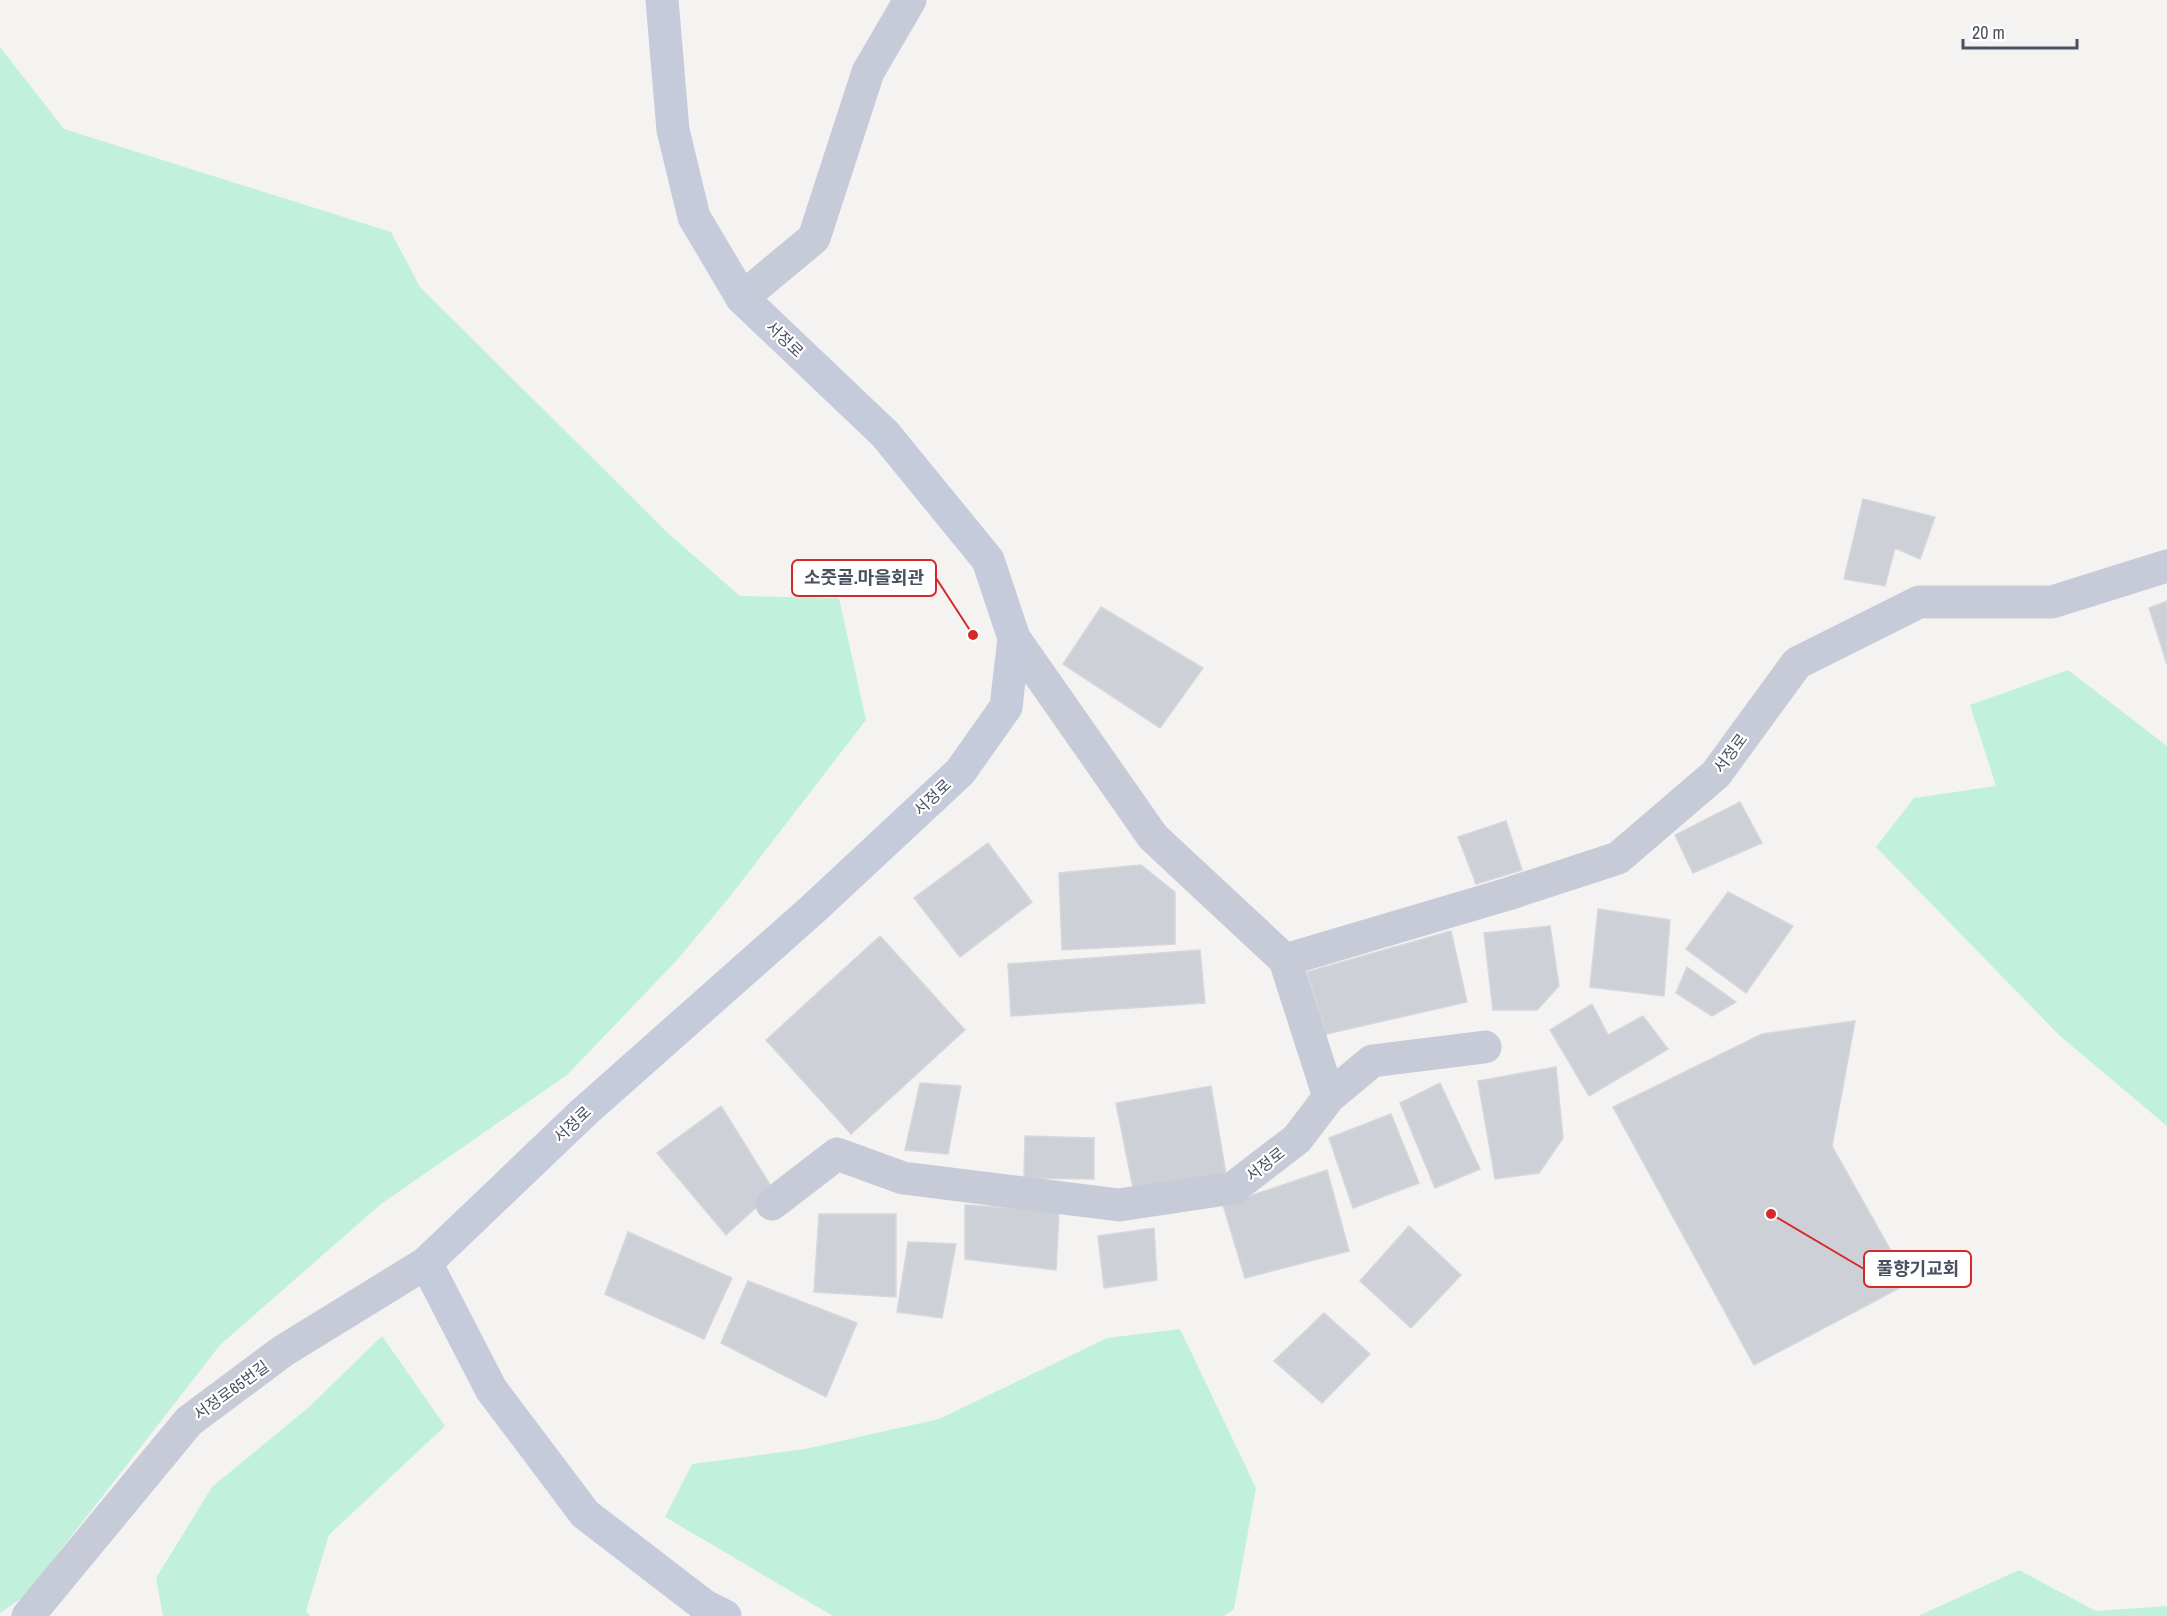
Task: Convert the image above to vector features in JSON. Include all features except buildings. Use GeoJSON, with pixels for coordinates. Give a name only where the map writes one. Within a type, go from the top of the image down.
{"type":"FeatureCollection","features":[{"type":"Feature","properties":{"kind":"street","name":"서정로"},"geometry":{"type":"LineString","coordinates":[[662,0],[673,130],[694,217],[742,298],[885,434],[988,560],[1014,638],[1153,837],[1285,960],[1329,1097]]}},
{"type":"Feature","properties":{"kind":"street"},"geometry":{"type":"LineString","coordinates":[[742,298],[814,237],[868,72],[910,0]]}},
{"type":"Feature","properties":{"kind":"street","name":"서정로"},"geometry":{"type":"LineString","coordinates":[[1285,960],[1508,894],[1618,858],[1716,774],[1797,663],[1919,602],[2052,602],[2167,566]]}},
{"type":"Feature","properties":{"kind":"street","name":"서정로"},"geometry":{"type":"LineString","coordinates":[[426,1263],[584,1112],[813,909],[960,772],[1006,707],[1014,638]]}},
{"type":"Feature","properties":{"kind":"street","name":"서정로"},"geometry":{"type":"LineString","coordinates":[[772,1204],[837,1155],[903,1178],[1119,1205],[1233,1188],[1297,1138],[1329,1097],[1372,1061],[1485,1047]]}},
{"type":"Feature","properties":{"kind":"street"},"geometry":{"type":"LineString","coordinates":[[426,1263],[491,1389],[585,1514],[705,1606],[725,1616]]}},
{"type":"Feature","properties":{"kind":"street","name":"서정로65번길"},"geometry":{"type":"LineString","coordinates":[[28,1616],[189,1420],[283,1351],[426,1263]]}},
{"type":"Feature","properties":{"kind":"green space"},"geometry":{"type":"Polygon","coordinates":[[[0,47],[64,129],[391,232],[420,287],[669,534],[740,596],[839,598],[866,720],[728,899],[678,959],[567,1075],[381,1204],[220,1345],[25,1596],[0,1613],[0,47]]]}},
{"type":"Feature","properties":{"kind":"green space"},"geometry":{"type":"Polygon","coordinates":[[[2068,670],[2167,746],[2167,1126],[2060,1036],[1876,847],[1914,798],[1996,786],[1970,705],[2068,670]]]}},
{"type":"Feature","properties":{"kind":"green space"},"geometry":{"type":"Polygon","coordinates":[[[1180,1329],[1256,1488],[1234,1609],[1224,1616],[833,1616],[665,1517],[692,1464],[805,1449],[939,1419],[1107,1338],[1180,1329]]]}},
{"type":"Feature","properties":{"kind":"green space"},"geometry":{"type":"Polygon","coordinates":[[[382,1336],[445,1426],[329,1535],[306,1611],[310,1616],[163,1616],[156,1578],[212,1487],[309,1407],[382,1336]]]}},
{"type":"Feature","properties":{"kind":"green space"},"geometry":{"type":"Polygon","coordinates":[[[2019,1570],[2096,1611],[2167,1606],[2167,1616],[1918,1616],[2019,1570]]]}},
{"type":"Feature","properties":{"kind":"place","name":"소줏골.마을회관"},"geometry":{"type":"Point","coordinates":[973,635]}},
{"type":"Feature","properties":{"kind":"place","name":"풀향기교회"},"geometry":{"type":"Point","coordinates":[1771,1214]}}]}
